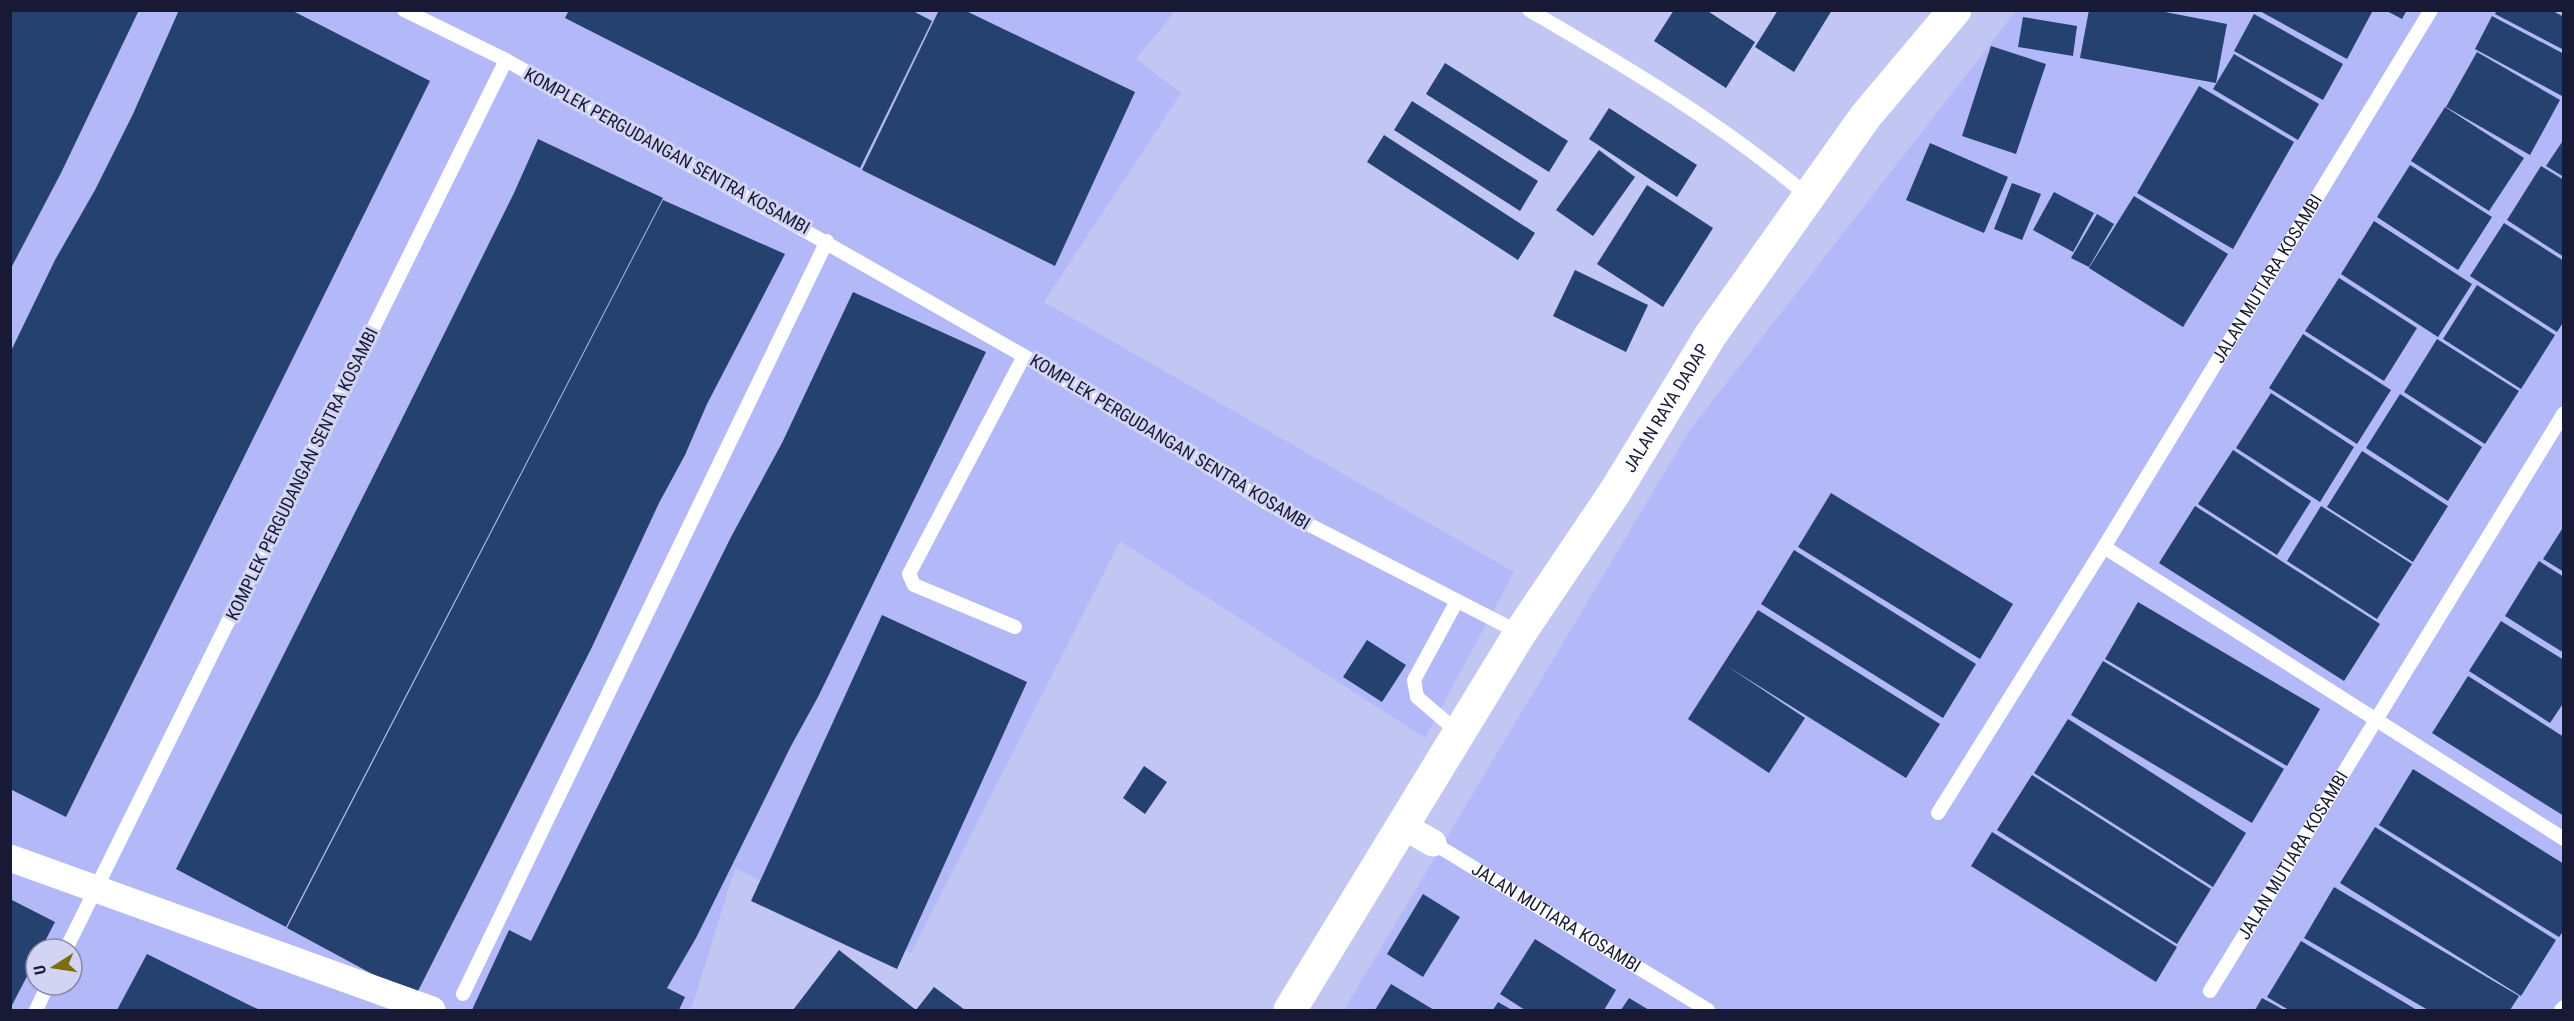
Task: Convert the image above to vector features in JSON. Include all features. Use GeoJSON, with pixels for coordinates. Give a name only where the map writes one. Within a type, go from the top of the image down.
{"type":"FeatureCollection","features":[{"type":"Feature","properties":{"kind":"main road","name":"JALAN RAYA DADAP"},"geometry":{"type":"LineString","coordinates":[[1290,1011],[1368,879],[1403,826],[1520,633],[1615,492],[1710,336],[1865,117],[1955,10]]}},
{"type":"Feature","properties":{"kind":"street","name":"JALAN MUTIARA KOSAMBI"},"geometry":{"type":"LineString","coordinates":[[1403,826],[1433,843]]}},
{"type":"Feature","properties":{"kind":"street"},"geometry":{"type":"LineString","coordinates":[[10,858],[432,1011]]}},
{"type":"Feature","properties":{"kind":"lane","name":"KOMPLEK PERGUDANGAN SENTRA KOSAMBI"},"geometry":{"type":"LineString","coordinates":[[404,10],[506,60],[827,241],[1162,437],[1267,503],[1520,633]]}},
{"type":"Feature","properties":{"kind":"lane"},"geometry":{"type":"LineString","coordinates":[[1529,10],[1682,102],[1760,156],[1809,197]]}},
{"type":"Feature","properties":{"kind":"lane","name":"JALAN MUTIARA KOSAMBI"},"geometry":{"type":"LineString","coordinates":[[1938,813],[2104,547],[2431,10]]}},
{"type":"Feature","properties":{"kind":"lane","name":"KOMPLEK PERGUDANGAN SENTRA KOSAMBI"},"geometry":{"type":"LineString","coordinates":[[72,937],[506,60]]}},
{"type":"Feature","properties":{"kind":"lane","name":"KOMPLEK PERGUDANGAN SENTRA KOSAMBI"},"geometry":{"type":"LineString","coordinates":[[463,994],[827,241]]}},
{"type":"Feature","properties":{"kind":"lane"},"geometry":{"type":"LineString","coordinates":[[1015,627],[914,585],[909,574],[1024,356]]}},
{"type":"Feature","properties":{"kind":"lane","name":"JALAN MUTIARA KOSAMBI"},"geometry":{"type":"LineString","coordinates":[[2210,991],[2564,413]]}},
{"type":"Feature","properties":{"kind":"lane"},"geometry":{"type":"LineString","coordinates":[[2104,547],[2564,839]]}},
{"type":"Feature","properties":{"kind":"lane"},"geometry":{"type":"LineString","coordinates":[[1457,601],[1414,680],[1414,689],[1417,697],[1459,733]]}},
{"type":"Feature","properties":{"kind":"lane","name":"JALAN MUTIARA KOSAMBI"},"geometry":{"type":"LineString","coordinates":[[1433,843],[1707,1011]]}},
{"type":"Feature","properties":{"kind":"lane"},"geometry":{"type":"LineString","coordinates":[[36,1011],[42,997]]}},
{"type":"Feature","properties":{"kind":"lane"},"geometry":{"type":"LineString","coordinates":[[2561,1011],[2564,1007]]}},
{"type":"Feature","properties":{"kind":"shaded area"},"geometry":{"type":"Polygon","coordinates":[[[10,11],[1175,11],[1136,59],[1181,93],[1044,302],[1514,572],[1425,738],[1120,541],[911,953],[735,868],[691,1010],[11,1010],[10,11]]]}},
{"type":"Feature","properties":{"kind":"shaded area"},"geometry":{"type":"Polygon","coordinates":[[[2016,11],[2563,11],[2563,1010],[1344,1010],[1690,430],[2016,11]]]}},
{"type":"Feature","properties":{"kind":"building"},"geometry":{"type":"Polygon","coordinates":[[[10,10],[139,10],[61,173],[10,270],[10,10]]]}},
{"type":"Feature","properties":{"kind":"building"},"geometry":{"type":"Polygon","coordinates":[[[179,10],[291,10],[430,81],[66,817],[10,789],[10,353],[55,260],[95,190],[133,114],[179,10]]]}},
{"type":"Feature","properties":{"kind":"building"},"geometry":{"type":"Polygon","coordinates":[[[569,10],[911,10],[932,21],[860,168],[565,18],[569,10]]]}},
{"type":"Feature","properties":{"kind":"building"},"geometry":{"type":"Polygon","coordinates":[[[939,10],[964,10],[1135,92],[1055,266],[862,170],[939,10]]]}},
{"type":"Feature","properties":{"kind":"building"},"geometry":{"type":"Polygon","coordinates":[[[1674,10],[1706,10],[1755,42],[1726,88],[1654,41],[1674,10]]]}},
{"type":"Feature","properties":{"kind":"building"},"geometry":{"type":"Polygon","coordinates":[[[1778,10],[1832,10],[1794,72],[1755,47],[1778,10]]]}},
{"type":"Feature","properties":{"kind":"building"},"geometry":{"type":"Polygon","coordinates":[[[2089,10],[2155,10],[2227,24],[2216,83],[2080,58],[2089,10]]]}},
{"type":"Feature","properties":{"kind":"building"},"geometry":{"type":"Polygon","coordinates":[[[2258,10],[2369,10],[2372,12],[2347,59],[2258,10]]]}},
{"type":"Feature","properties":{"kind":"building"},"geometry":{"type":"Polygon","coordinates":[[[2385,10],[2407,10],[2402,19],[2385,10]]]}},
{"type":"Feature","properties":{"kind":"building"},"geometry":{"type":"Polygon","coordinates":[[[2497,10],[2551,10],[2564,17],[2564,50],[2495,14],[2497,10]]]}},
{"type":"Feature","properties":{"kind":"building"},"geometry":{"type":"Polygon","coordinates":[[[2254,14],[2343,64],[2323,100],[2234,51],[2254,14]]]}},
{"type":"Feature","properties":{"kind":"building"},"geometry":{"type":"Polygon","coordinates":[[[2492,16],[2564,54],[2562,96],[2475,49],[2492,16]]]}},
{"type":"Feature","properties":{"kind":"building"},"geometry":{"type":"Polygon","coordinates":[[[2023,17],[2077,26],[2073,56],[2018,47],[2023,17]]]}},
{"type":"Feature","properties":{"kind":"building"},"geometry":{"type":"Polygon","coordinates":[[[1991,46],[2046,64],[2016,154],[1962,136],[1991,46]]]}},
{"type":"Feature","properties":{"kind":"building"},"geometry":{"type":"Polygon","coordinates":[[[2477,52],[2560,100],[2530,155],[2446,107],[2477,52]]]}},
{"type":"Feature","properties":{"kind":"building"},"geometry":{"type":"Polygon","coordinates":[[[2234,54],[2319,104],[2298,140],[2213,89],[2234,54]]]}},
{"type":"Feature","properties":{"kind":"building"},"geometry":{"type":"Polygon","coordinates":[[[1445,63],[1568,141],[1549,172],[1426,94],[1445,63]]]}},
{"type":"Feature","properties":{"kind":"building"},"geometry":{"type":"Polygon","coordinates":[[[2199,86],[2294,142],[2233,249],[2137,193],[2199,86]]]}},
{"type":"Feature","properties":{"kind":"building"},"geometry":{"type":"Polygon","coordinates":[[[1412,101],[1538,181],[1520,211],[1394,130],[1412,101]]]}},
{"type":"Feature","properties":{"kind":"building"},"geometry":{"type":"Polygon","coordinates":[[[2445,107],[2524,158],[2489,211],[2411,161],[2445,107]]]}},
{"type":"Feature","properties":{"kind":"building"},"geometry":{"type":"Polygon","coordinates":[[[1609,108],[1697,165],[1677,197],[1589,139],[1609,108]]]}},
{"type":"Feature","properties":{"kind":"building"},"geometry":{"type":"Polygon","coordinates":[[[1384,135],[1535,233],[1518,260],[1367,162],[1384,135]]]}},
{"type":"Feature","properties":{"kind":"building"},"geometry":{"type":"Polygon","coordinates":[[[538,139],[663,198],[286,927],[176,869],[396,431],[514,193],[538,139]]]}},
{"type":"Feature","properties":{"kind":"building"},"geometry":{"type":"Polygon","coordinates":[[[2564,139],[2564,177],[2546,166],[2564,139]]]}},
{"type":"Feature","properties":{"kind":"building"},"geometry":{"type":"Polygon","coordinates":[[[1930,143],[2008,177],[1984,233],[1906,200],[1930,143]]]}},
{"type":"Feature","properties":{"kind":"building"},"geometry":{"type":"Polygon","coordinates":[[[1599,150],[1635,177],[1593,236],[1556,210],[1599,150]]]}},
{"type":"Feature","properties":{"kind":"building"},"geometry":{"type":"Polygon","coordinates":[[[2410,165],[2492,217],[2458,270],[2377,217],[2410,165]]]}},
{"type":"Feature","properties":{"kind":"building"},"geometry":{"type":"Polygon","coordinates":[[[2541,166],[2564,180],[2564,257],[2507,220],[2541,166]]]}},
{"type":"Feature","properties":{"kind":"building"},"geometry":{"type":"Polygon","coordinates":[[[2012,183],[2041,194],[2022,240],[1994,229],[2012,183]]]}},
{"type":"Feature","properties":{"kind":"building"},"geometry":{"type":"Polygon","coordinates":[[[1647,185],[1713,228],[1663,307],[1597,264],[1647,185]]]}},
{"type":"Feature","properties":{"kind":"building"},"geometry":{"type":"Polygon","coordinates":[[[2054,192],[2094,213],[2073,252],[2033,230],[2054,192]]]}},
{"type":"Feature","properties":{"kind":"building"},"geometry":{"type":"Polygon","coordinates":[[[2134,196],[2228,254],[2183,327],[2089,268],[2134,196]]]}},
{"type":"Feature","properties":{"kind":"building"},"geometry":{"type":"Polygon","coordinates":[[[663,200],[785,254],[707,404],[685,455],[659,503],[592,647],[415,997],[287,928],[663,200]]]}},
{"type":"Feature","properties":{"kind":"building"},"geometry":{"type":"Polygon","coordinates":[[[2097,214],[2114,224],[2089,267],[2071,258],[2097,214]]]}},
{"type":"Feature","properties":{"kind":"building"},"geometry":{"type":"Polygon","coordinates":[[[2374,221],[2472,284],[2438,337],[2341,274],[2374,221]]]}},
{"type":"Feature","properties":{"kind":"building"},"geometry":{"type":"Polygon","coordinates":[[[2504,223],[2564,261],[2564,321],[2557,332],[2470,276],[2504,223]]]}},
{"type":"Feature","properties":{"kind":"building"},"geometry":{"type":"Polygon","coordinates":[[[1575,270],[1648,305],[1626,352],[1553,316],[1575,270]]]}},
{"type":"Feature","properties":{"kind":"building"},"geometry":{"type":"Polygon","coordinates":[[[2339,278],[2417,328],[2384,381],[2305,331],[2339,278]]]}},
{"type":"Feature","properties":{"kind":"building"},"geometry":{"type":"Polygon","coordinates":[[[2477,285],[2555,335],[2521,389],[2443,339],[2477,285]]]}},
{"type":"Feature","properties":{"kind":"building"},"geometry":{"type":"Polygon","coordinates":[[[853,292],[986,352],[818,697],[791,746],[696,938],[667,988],[685,997],[679,1010],[472,1010],[509,930],[531,941],[731,537],[782,443],[853,292]]]}},
{"type":"Feature","properties":{"kind":"building"},"geometry":{"type":"Polygon","coordinates":[[[2303,334],[2391,390],[2357,444],[2269,388],[2303,334]]]}},
{"type":"Feature","properties":{"kind":"building"},"geometry":{"type":"Polygon","coordinates":[[[2437,339],[2519,391],[2485,444],[2404,392],[2437,339]]]}},
{"type":"Feature","properties":{"kind":"building"},"geometry":{"type":"Polygon","coordinates":[[[2271,393],[2354,447],[2320,502],[2236,448],[2271,393]]]}},
{"type":"Feature","properties":{"kind":"building"},"geometry":{"type":"Polygon","coordinates":[[[2400,394],[2482,447],[2448,501],[2366,448],[2400,394]]]}},
{"type":"Feature","properties":{"kind":"building"},"geometry":{"type":"Polygon","coordinates":[[[2233,450],[2311,501],[2277,555],[2198,504],[2233,450]]]}},
{"type":"Feature","properties":{"kind":"building"},"geometry":{"type":"Polygon","coordinates":[[[2362,451],[2448,506],[2413,562],[2327,507],[2362,451]]]}},
{"type":"Feature","properties":{"kind":"building"},"geometry":{"type":"Polygon","coordinates":[[[1831,493],[2013,604],[1980,659],[1798,547],[1831,493]]]}},
{"type":"Feature","properties":{"kind":"building"},"geometry":{"type":"Polygon","coordinates":[[[2195,506],[2380,624],[2344,681],[2159,563],[2195,506]]]}},
{"type":"Feature","properties":{"kind":"building"},"geometry":{"type":"Polygon","coordinates":[[[2321,506],[2412,564],[2377,619],[2287,561],[2321,506]]]}},
{"type":"Feature","properties":{"kind":"building"},"geometry":{"type":"Polygon","coordinates":[[[2564,526],[2564,572],[2543,559],[2564,526]]]}},
{"type":"Feature","properties":{"kind":"building"},"geometry":{"type":"Polygon","coordinates":[[[1794,550],[1976,664],[1943,718],[1761,604],[1794,550]]]}},
{"type":"Feature","properties":{"kind":"building"},"geometry":{"type":"Polygon","coordinates":[[[2539,561],[2564,577],[2564,653],[2505,616],[2539,561]]]}},
{"type":"Feature","properties":{"kind":"building"},"geometry":{"type":"Polygon","coordinates":[[[2138,602],[2320,709],[2287,766],[2105,659],[2138,602]]]}},
{"type":"Feature","properties":{"kind":"building"},"geometry":{"type":"Polygon","coordinates":[[[1758,610],[1940,724],[1906,778],[1727,666],[1805,718],[1769,773],[1688,719],[1758,610]]]}},
{"type":"Feature","properties":{"kind":"building"},"geometry":{"type":"Polygon","coordinates":[[[882,615],[1027,682],[897,969],[751,901],[882,615]]]}},
{"type":"Feature","properties":{"kind":"building"},"geometry":{"type":"Polygon","coordinates":[[[2501,621],[2564,660],[2564,702],[2550,723],[2469,671],[2501,621]]]}},
{"type":"Feature","properties":{"kind":"building"},"geometry":{"type":"Polygon","coordinates":[[[1367,640],[1406,665],[1382,702],[1343,677],[1367,640]]]}},
{"type":"Feature","properties":{"kind":"building"},"geometry":{"type":"Polygon","coordinates":[[[2103,661],[2284,769],[2252,823],[2071,715],[2103,661]]]}},
{"type":"Feature","properties":{"kind":"building"},"geometry":{"type":"Polygon","coordinates":[[[2468,676],[2564,737],[2564,816],[2432,733],[2468,676]]]}},
{"type":"Feature","properties":{"kind":"building"},"geometry":{"type":"Polygon","coordinates":[[[2068,719],[2246,833],[2213,887],[2034,773],[2068,719]]]}},
{"type":"Feature","properties":{"kind":"building"},"geometry":{"type":"Polygon","coordinates":[[[1144,766],[1167,782],[1145,814],[1123,798],[1144,766]]]}},
{"type":"Feature","properties":{"kind":"building"},"geometry":{"type":"Polygon","coordinates":[[[2413,769],[2564,864],[2564,930],[2559,937],[2379,825],[2413,769]]]}},
{"type":"Feature","properties":{"kind":"building"},"geometry":{"type":"Polygon","coordinates":[[[2032,775],[2211,889],[2177,944],[1997,830],[2032,775]]]}},
{"type":"Feature","properties":{"kind":"building"},"geometry":{"type":"Polygon","coordinates":[[[2375,827],[2556,940],[2521,996],[2340,883],[2375,827]]]}},
{"type":"Feature","properties":{"kind":"building"},"geometry":{"type":"Polygon","coordinates":[[[1992,832],[2177,947],[2156,982],[1971,866],[1992,832]]]}},
{"type":"Feature","properties":{"kind":"building"},"geometry":{"type":"Polygon","coordinates":[[[2334,887],[2519,996],[2510,1010],[2428,1010],[2304,938],[2334,887]]]}},
{"type":"Feature","properties":{"kind":"building"},"geometry":{"type":"Polygon","coordinates":[[[1423,894],[1460,917],[1423,977],[1387,954],[1423,894]]]}},
{"type":"Feature","properties":{"kind":"building"},"geometry":{"type":"Polygon","coordinates":[[[10,899],[55,922],[47,937],[24,937],[24,982],[10,1009],[10,899]]]}},
{"type":"Feature","properties":{"kind":"building"},"geometry":{"type":"Polygon","coordinates":[[[1535,939],[1616,990],[1604,1010],[1525,1010],[1500,994],[1535,939]]]}},
{"type":"Feature","properties":{"kind":"building"},"geometry":{"type":"Polygon","coordinates":[[[2301,941],[2417,1010],[2289,1010],[2267,997],[2301,941]]]}},
{"type":"Feature","properties":{"kind":"building"},"geometry":{"type":"Polygon","coordinates":[[[839,950],[916,1010],[793,1010],[839,950]]]}},
{"type":"Feature","properties":{"kind":"building"},"geometry":{"type":"Polygon","coordinates":[[[147,954],[245,1003],[260,1010],[117,1010],[147,954]]]}},
{"type":"Feature","properties":{"kind":"building"},"geometry":{"type":"Polygon","coordinates":[[[1391,984],[1434,1010],[1375,1010],[1391,984]]]}},
{"type":"Feature","properties":{"kind":"building"},"geometry":{"type":"Polygon","coordinates":[[[934,987],[965,1010],[916,1010],[934,987]]]}},
{"type":"Feature","properties":{"kind":"building"},"geometry":{"type":"Polygon","coordinates":[[[1629,998],[1649,1010],[1621,1010],[1629,998]]]}},
{"type":"Feature","properties":{"kind":"building"},"geometry":{"type":"Polygon","coordinates":[[[2262,998],[2284,1010],[2255,1010],[2262,998]]]}},
{"type":"Feature","properties":{"kind":"building"},"geometry":{"type":"Polygon","coordinates":[[[1498,1002],[1512,1010],[1493,1010],[1498,1002]]]}}]}
